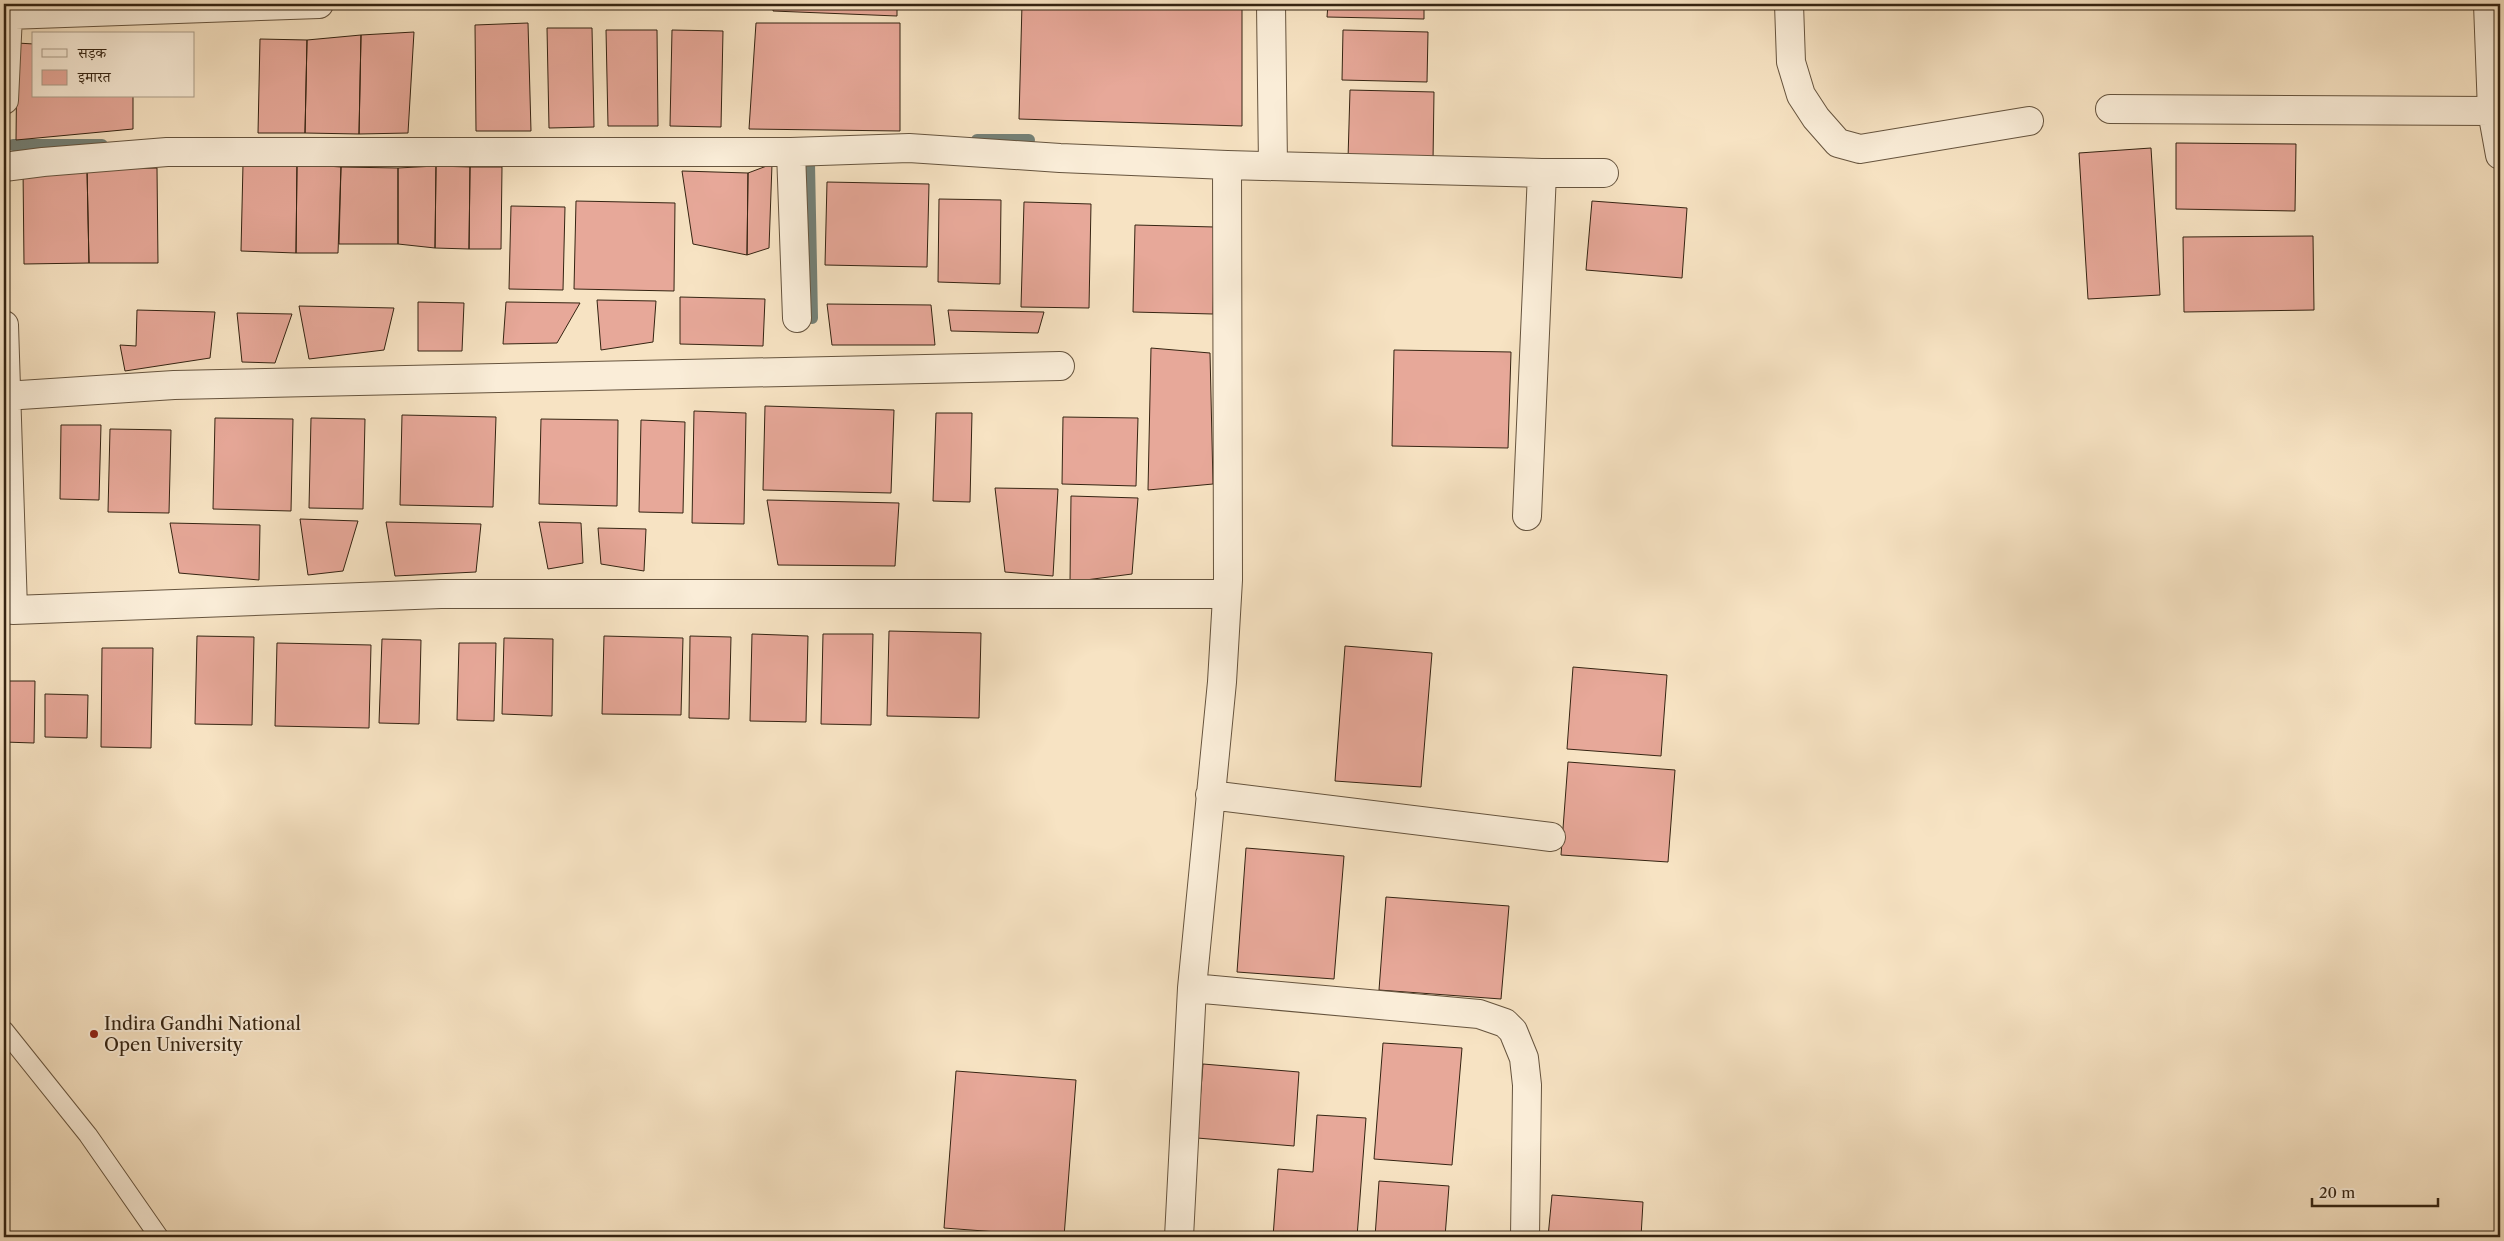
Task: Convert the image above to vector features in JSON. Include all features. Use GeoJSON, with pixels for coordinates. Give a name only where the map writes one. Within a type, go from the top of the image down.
{"type":"FeatureCollection","features":[{"type":"Feature","properties":{"kind":"street"},"geometry":{"type":"LineString","coordinates":[[4,100],[8,15],[319,4]]}},
{"type":"Feature","properties":{"kind":"street"},"geometry":{"type":"LineString","coordinates":[[1271,4],[1273,166]]}},
{"type":"Feature","properties":{"kind":"street"},"geometry":{"type":"LineString","coordinates":[[1789,4],[1791,62],[1801,95],[1816,118],[1838,143],[1860,149],[2029,121]]}},
{"type":"Feature","properties":{"kind":"street"},"geometry":{"type":"LineString","coordinates":[[2488,4],[2492,111],[2500,155]]}},
{"type":"Feature","properties":{"kind":"street"},"geometry":{"type":"LineString","coordinates":[[2110,109],[2492,111]]}},
{"type":"Feature","properties":{"kind":"street"},"geometry":{"type":"LineString","coordinates":[[4,167],[167,152],[791,152],[909,148],[1060,158],[1227,165],[1542,174],[1604,173]]}},
{"type":"Feature","properties":{"kind":"street"},"geometry":{"type":"LineString","coordinates":[[791,152],[797,318]]}},
{"type":"Feature","properties":{"kind":"street"},"geometry":{"type":"LineString","coordinates":[[1179,1237],[1192,988],[1222,682],[1227,594],[1227,165]]}},
{"type":"Feature","properties":{"kind":"street"},"geometry":{"type":"LineString","coordinates":[[1528,516],[1542,174]]}},
{"type":"Feature","properties":{"kind":"street"},"geometry":{"type":"LineString","coordinates":[[4,325],[13,610],[441,594],[1227,594]]}},
{"type":"Feature","properties":{"kind":"street"},"geometry":{"type":"LineString","coordinates":[[5,396],[204,384],[1060,366]]}},
{"type":"Feature","properties":{"kind":"street"},"geometry":{"type":"LineString","coordinates":[[1210,795],[1551,837]]}},
{"type":"Feature","properties":{"kind":"street"},"geometry":{"type":"LineString","coordinates":[[1192,988],[1479,1014],[1504,1023],[1513,1031],[1524,1058],[1527,1085],[1525,1237]]}},
{"type":"Feature","properties":{"kind":"lane"},"geometry":{"type":"LineString","coordinates":[[4,1031],[4,1041]]}},
{"type":"Feature","properties":{"kind":"lane"},"geometry":{"type":"LineString","coordinates":[[4,1031],[88,1135],[159,1237]]}},
{"type":"Feature","properties":{"kind":"building"},"geometry":{"type":"Polygon","coordinates":[[[704,4],[766,4],[767,8],[704,7],[704,4]]]}},
{"type":"Feature","properties":{"kind":"building"},"geometry":{"type":"Polygon","coordinates":[[[774,4],[897,4],[897,16],[773,11],[774,4]]]}},
{"type":"Feature","properties":{"kind":"building"},"geometry":{"type":"Polygon","coordinates":[[[1022,4],[1242,4],[1242,126],[1019,119],[1022,4]]]}},
{"type":"Feature","properties":{"kind":"building"},"geometry":{"type":"Polygon","coordinates":[[[1328,4],[1424,4],[1424,19],[1327,17],[1328,4]]]}},
{"type":"Feature","properties":{"kind":"building"},"geometry":{"type":"Polygon","coordinates":[[[528,23],[531,131],[476,131],[475,25],[528,23]]]}},
{"type":"Feature","properties":{"kind":"building"},"geometry":{"type":"Polygon","coordinates":[[[756,23],[900,23],[900,131],[749,129],[756,23]]]}},
{"type":"Feature","properties":{"kind":"building"},"geometry":{"type":"Polygon","coordinates":[[[547,28],[592,28],[594,127],[549,128],[547,28]]]}},
{"type":"Feature","properties":{"kind":"building"},"geometry":{"type":"Polygon","coordinates":[[[606,30],[657,30],[658,126],[608,126],[606,30]]]}},
{"type":"Feature","properties":{"kind":"building"},"geometry":{"type":"Polygon","coordinates":[[[672,30],[723,31],[721,127],[670,126],[672,30]]]}},
{"type":"Feature","properties":{"kind":"building"},"geometry":{"type":"Polygon","coordinates":[[[1343,30],[1428,32],[1427,82],[1342,80],[1343,30]]]}},
{"type":"Feature","properties":{"kind":"building"},"geometry":{"type":"Polygon","coordinates":[[[414,32],[408,133],[359,134],[361,35],[414,32]]]}},
{"type":"Feature","properties":{"kind":"building"},"geometry":{"type":"Polygon","coordinates":[[[361,35],[359,134],[305,133],[307,40],[361,35]]]}},
{"type":"Feature","properties":{"kind":"building"},"geometry":{"type":"Polygon","coordinates":[[[260,39],[307,40],[305,133],[258,133],[260,39]]]}},
{"type":"Feature","properties":{"kind":"building"},"geometry":{"type":"Polygon","coordinates":[[[17,43],[32,44],[32,98],[133,98],[133,129],[16,140],[17,43]]]}},
{"type":"Feature","properties":{"kind":"building"},"geometry":{"type":"Polygon","coordinates":[[[1350,90],[1434,92],[1433,161],[1348,159],[1350,90]]]}},
{"type":"Feature","properties":{"kind":"building"},"geometry":{"type":"Polygon","coordinates":[[[2176,143],[2296,144],[2295,211],[2176,209],[2176,143]]]}},
{"type":"Feature","properties":{"kind":"building"},"geometry":{"type":"Polygon","coordinates":[[[2151,148],[2160,295],[2088,299],[2079,153],[2151,148]]]}},
{"type":"Feature","properties":{"kind":"building"},"geometry":{"type":"Polygon","coordinates":[[[243,164],[297,164],[296,253],[241,251],[243,164]]]}},
{"type":"Feature","properties":{"kind":"building"},"geometry":{"type":"Polygon","coordinates":[[[297,164],[341,167],[338,253],[296,253],[297,164]]]}},
{"type":"Feature","properties":{"kind":"building"},"geometry":{"type":"Polygon","coordinates":[[[772,164],[769,248],[747,255],[748,173],[772,164]]]}},
{"type":"Feature","properties":{"kind":"building"},"geometry":{"type":"Polygon","coordinates":[[[436,166],[470,167],[469,249],[435,248],[436,166]]]}},
{"type":"Feature","properties":{"kind":"building"},"geometry":{"type":"Polygon","coordinates":[[[436,166],[435,248],[398,244],[398,168],[436,166]]]}},
{"type":"Feature","properties":{"kind":"building"},"geometry":{"type":"Polygon","coordinates":[[[341,167],[398,168],[398,244],[339,244],[341,167]]]}},
{"type":"Feature","properties":{"kind":"building"},"geometry":{"type":"Polygon","coordinates":[[[470,167],[502,167],[501,249],[469,249],[470,167]]]}},
{"type":"Feature","properties":{"kind":"building"},"geometry":{"type":"Polygon","coordinates":[[[157,168],[158,263],[89,263],[87,169],[157,168]]]}},
{"type":"Feature","properties":{"kind":"building"},"geometry":{"type":"Polygon","coordinates":[[[23,169],[87,169],[89,263],[24,264],[23,169]]]}},
{"type":"Feature","properties":{"kind":"building"},"geometry":{"type":"Polygon","coordinates":[[[682,171],[748,173],[747,255],[693,244],[682,171]]]}},
{"type":"Feature","properties":{"kind":"building"},"geometry":{"type":"Polygon","coordinates":[[[827,182],[929,184],[927,267],[825,265],[827,182]]]}},
{"type":"Feature","properties":{"kind":"building"},"geometry":{"type":"Polygon","coordinates":[[[939,199],[1001,200],[1000,284],[938,282],[939,199]]]}},
{"type":"Feature","properties":{"kind":"building"},"geometry":{"type":"Polygon","coordinates":[[[576,201],[675,203],[674,291],[574,289],[576,201]]]}},
{"type":"Feature","properties":{"kind":"building"},"geometry":{"type":"Polygon","coordinates":[[[1592,201],[1687,208],[1682,278],[1586,270],[1592,201]]]}},
{"type":"Feature","properties":{"kind":"building"},"geometry":{"type":"Polygon","coordinates":[[[1024,202],[1091,204],[1089,308],[1021,307],[1024,202]]]}},
{"type":"Feature","properties":{"kind":"building"},"geometry":{"type":"Polygon","coordinates":[[[511,206],[565,207],[563,290],[509,289],[511,206]]]}},
{"type":"Feature","properties":{"kind":"building"},"geometry":{"type":"Polygon","coordinates":[[[1135,225],[1215,227],[1213,314],[1133,312],[1135,225]]]}},
{"type":"Feature","properties":{"kind":"building"},"geometry":{"type":"Polygon","coordinates":[[[2313,236],[2314,310],[2184,312],[2183,237],[2313,236]]]}},
{"type":"Feature","properties":{"kind":"building"},"geometry":{"type":"Polygon","coordinates":[[[680,297],[765,299],[763,346],[680,344],[680,297]]]}},
{"type":"Feature","properties":{"kind":"building"},"geometry":{"type":"Polygon","coordinates":[[[597,300],[656,301],[653,342],[601,350],[597,300]]]}},
{"type":"Feature","properties":{"kind":"building"},"geometry":{"type":"Polygon","coordinates":[[[418,302],[464,303],[462,351],[418,351],[418,302]]]}},
{"type":"Feature","properties":{"kind":"building"},"geometry":{"type":"Polygon","coordinates":[[[506,302],[580,303],[557,343],[503,344],[506,302]]]}},
{"type":"Feature","properties":{"kind":"building"},"geometry":{"type":"Polygon","coordinates":[[[827,304],[931,305],[935,345],[832,345],[827,304]]]}},
{"type":"Feature","properties":{"kind":"building"},"geometry":{"type":"Polygon","coordinates":[[[299,306],[394,308],[384,350],[309,359],[299,306]]]}},
{"type":"Feature","properties":{"kind":"building"},"geometry":{"type":"Polygon","coordinates":[[[137,310],[215,312],[210,358],[125,371],[120,345],[136,346],[137,310]]]}},
{"type":"Feature","properties":{"kind":"building"},"geometry":{"type":"Polygon","coordinates":[[[948,310],[1044,312],[1038,333],[951,331],[948,310]]]}},
{"type":"Feature","properties":{"kind":"building"},"geometry":{"type":"Polygon","coordinates":[[[237,313],[292,314],[275,363],[242,362],[237,313]]]}},
{"type":"Feature","properties":{"kind":"building"},"geometry":{"type":"Polygon","coordinates":[[[1151,348],[1210,353],[1213,484],[1148,490],[1151,348]]]}},
{"type":"Feature","properties":{"kind":"building"},"geometry":{"type":"Polygon","coordinates":[[[1394,350],[1511,352],[1508,448],[1392,446],[1394,350]]]}},
{"type":"Feature","properties":{"kind":"building"},"geometry":{"type":"Polygon","coordinates":[[[765,406],[894,410],[891,493],[763,490],[765,406]]]}},
{"type":"Feature","properties":{"kind":"building"},"geometry":{"type":"Polygon","coordinates":[[[694,411],[746,413],[744,524],[692,523],[694,411]]]}},
{"type":"Feature","properties":{"kind":"building"},"geometry":{"type":"Polygon","coordinates":[[[936,413],[972,413],[970,502],[933,501],[936,413]]]}},
{"type":"Feature","properties":{"kind":"building"},"geometry":{"type":"Polygon","coordinates":[[[402,415],[496,417],[493,507],[400,505],[402,415]]]}},
{"type":"Feature","properties":{"kind":"building"},"geometry":{"type":"Polygon","coordinates":[[[1063,417],[1138,418],[1136,486],[1062,484],[1063,417]]]}},
{"type":"Feature","properties":{"kind":"building"},"geometry":{"type":"Polygon","coordinates":[[[215,418],[293,419],[291,511],[213,509],[215,418]]]}},
{"type":"Feature","properties":{"kind":"building"},"geometry":{"type":"Polygon","coordinates":[[[311,418],[365,419],[363,509],[309,508],[311,418]]]}},
{"type":"Feature","properties":{"kind":"building"},"geometry":{"type":"Polygon","coordinates":[[[541,419],[618,420],[617,506],[539,504],[541,419]]]}},
{"type":"Feature","properties":{"kind":"building"},"geometry":{"type":"Polygon","coordinates":[[[641,420],[685,422],[683,513],[639,512],[641,420]]]}},
{"type":"Feature","properties":{"kind":"building"},"geometry":{"type":"Polygon","coordinates":[[[61,425],[101,425],[99,500],[60,499],[61,425]]]}},
{"type":"Feature","properties":{"kind":"building"},"geometry":{"type":"Polygon","coordinates":[[[110,429],[171,430],[169,513],[108,512],[110,429]]]}},
{"type":"Feature","properties":{"kind":"building"},"geometry":{"type":"Polygon","coordinates":[[[995,488],[1058,489],[1053,576],[1005,572],[995,488]]]}},
{"type":"Feature","properties":{"kind":"building"},"geometry":{"type":"Polygon","coordinates":[[[1071,496],[1138,498],[1132,574],[1070,582],[1071,496]]]}},
{"type":"Feature","properties":{"kind":"building"},"geometry":{"type":"Polygon","coordinates":[[[767,500],[899,503],[895,566],[778,565],[767,500]]]}},
{"type":"Feature","properties":{"kind":"building"},"geometry":{"type":"Polygon","coordinates":[[[300,519],[358,521],[343,571],[308,575],[300,519]]]}},
{"type":"Feature","properties":{"kind":"building"},"geometry":{"type":"Polygon","coordinates":[[[386,522],[481,524],[476,572],[395,576],[386,522]]]}},
{"type":"Feature","properties":{"kind":"building"},"geometry":{"type":"Polygon","coordinates":[[[539,522],[581,523],[583,563],[548,569],[539,522]]]}},
{"type":"Feature","properties":{"kind":"building"},"geometry":{"type":"Polygon","coordinates":[[[170,523],[260,525],[259,580],[179,573],[170,523]]]}},
{"type":"Feature","properties":{"kind":"building"},"geometry":{"type":"Polygon","coordinates":[[[598,528],[646,529],[644,571],[601,564],[598,528]]]}},
{"type":"Feature","properties":{"kind":"building"},"geometry":{"type":"Polygon","coordinates":[[[889,631],[981,633],[979,718],[887,716],[889,631]]]}},
{"type":"Feature","properties":{"kind":"building"},"geometry":{"type":"Polygon","coordinates":[[[752,634],[808,636],[806,722],[750,721],[752,634]]]}},
{"type":"Feature","properties":{"kind":"building"},"geometry":{"type":"Polygon","coordinates":[[[823,634],[873,634],[871,725],[821,724],[823,634]]]}},
{"type":"Feature","properties":{"kind":"building"},"geometry":{"type":"Polygon","coordinates":[[[197,636],[254,637],[252,725],[195,724],[197,636]]]}},
{"type":"Feature","properties":{"kind":"building"},"geometry":{"type":"Polygon","coordinates":[[[604,636],[683,638],[681,715],[602,714],[604,636]]]}},
{"type":"Feature","properties":{"kind":"building"},"geometry":{"type":"Polygon","coordinates":[[[690,636],[731,637],[729,719],[689,718],[690,636]]]}},
{"type":"Feature","properties":{"kind":"building"},"geometry":{"type":"Polygon","coordinates":[[[504,638],[553,639],[552,716],[502,714],[504,638]]]}},
{"type":"Feature","properties":{"kind":"building"},"geometry":{"type":"Polygon","coordinates":[[[382,639],[421,640],[419,724],[379,723],[382,639]]]}},
{"type":"Feature","properties":{"kind":"building"},"geometry":{"type":"Polygon","coordinates":[[[277,643],[371,645],[369,728],[275,726],[277,643]]]}},
{"type":"Feature","properties":{"kind":"building"},"geometry":{"type":"Polygon","coordinates":[[[459,643],[496,643],[494,721],[457,720],[459,643]]]}},
{"type":"Feature","properties":{"kind":"building"},"geometry":{"type":"Polygon","coordinates":[[[1345,646],[1432,653],[1421,787],[1335,781],[1345,646]]]}},
{"type":"Feature","properties":{"kind":"building"},"geometry":{"type":"Polygon","coordinates":[[[102,648],[153,648],[151,748],[101,747],[102,648]]]}},
{"type":"Feature","properties":{"kind":"building"},"geometry":{"type":"Polygon","coordinates":[[[1573,667],[1667,675],[1661,756],[1567,749],[1573,667]]]}},
{"type":"Feature","properties":{"kind":"building"},"geometry":{"type":"Polygon","coordinates":[[[4,681],[35,681],[34,743],[4,742],[4,681]]]}},
{"type":"Feature","properties":{"kind":"building"},"geometry":{"type":"Polygon","coordinates":[[[45,694],[88,695],[87,738],[45,737],[45,694]]]}},
{"type":"Feature","properties":{"kind":"building"},"geometry":{"type":"Polygon","coordinates":[[[1568,762],[1675,770],[1668,862],[1561,855],[1568,762]]]}},
{"type":"Feature","properties":{"kind":"building"},"geometry":{"type":"Polygon","coordinates":[[[1246,848],[1344,856],[1334,979],[1237,972],[1246,848]]]}},
{"type":"Feature","properties":{"kind":"building"},"geometry":{"type":"Polygon","coordinates":[[[1386,897],[1509,906],[1501,999],[1379,990],[1386,897]]]}},
{"type":"Feature","properties":{"kind":"building"},"geometry":{"type":"Polygon","coordinates":[[[1383,1043],[1462,1048],[1452,1165],[1374,1159],[1383,1043]]]}},
{"type":"Feature","properties":{"kind":"building"},"geometry":{"type":"Polygon","coordinates":[[[1203,1064],[1299,1072],[1294,1146],[1197,1138],[1203,1064]]]}},
{"type":"Feature","properties":{"kind":"building"},"geometry":{"type":"Polygon","coordinates":[[[956,1071],[1076,1080],[1064,1237],[944,1228],[956,1071]]]}},
{"type":"Feature","properties":{"kind":"building"},"geometry":{"type":"Polygon","coordinates":[[[1317,1115],[1366,1118],[1357,1237],[1273,1237],[1278,1169],[1313,1172],[1317,1115]]]}},
{"type":"Feature","properties":{"kind":"building"},"geometry":{"type":"Polygon","coordinates":[[[1379,1181],[1449,1186],[1445,1237],[1375,1237],[1379,1181]]]}},
{"type":"Feature","properties":{"kind":"building"},"geometry":{"type":"Polygon","coordinates":[[[1552,1195],[1643,1202],[1641,1237],[1548,1237],[1552,1195]]]}},
{"type":"Feature","properties":{"kind":"waterway"},"geometry":{"type":"LineString","coordinates":[[977,140],[1029,140]]}},
{"type":"Feature","properties":{"kind":"waterway"},"geometry":{"type":"LineString","coordinates":[[13,145],[102,145]]}},
{"type":"Feature","properties":{"kind":"waterway"},"geometry":{"type":"LineString","coordinates":[[799,162],[809,163],[812,318]]}},
{"type":"Feature","properties":{"kind":"place","name":"Indira Gandhi National Open University"},"geometry":{"type":"Point","coordinates":[94,1034]}}]}
